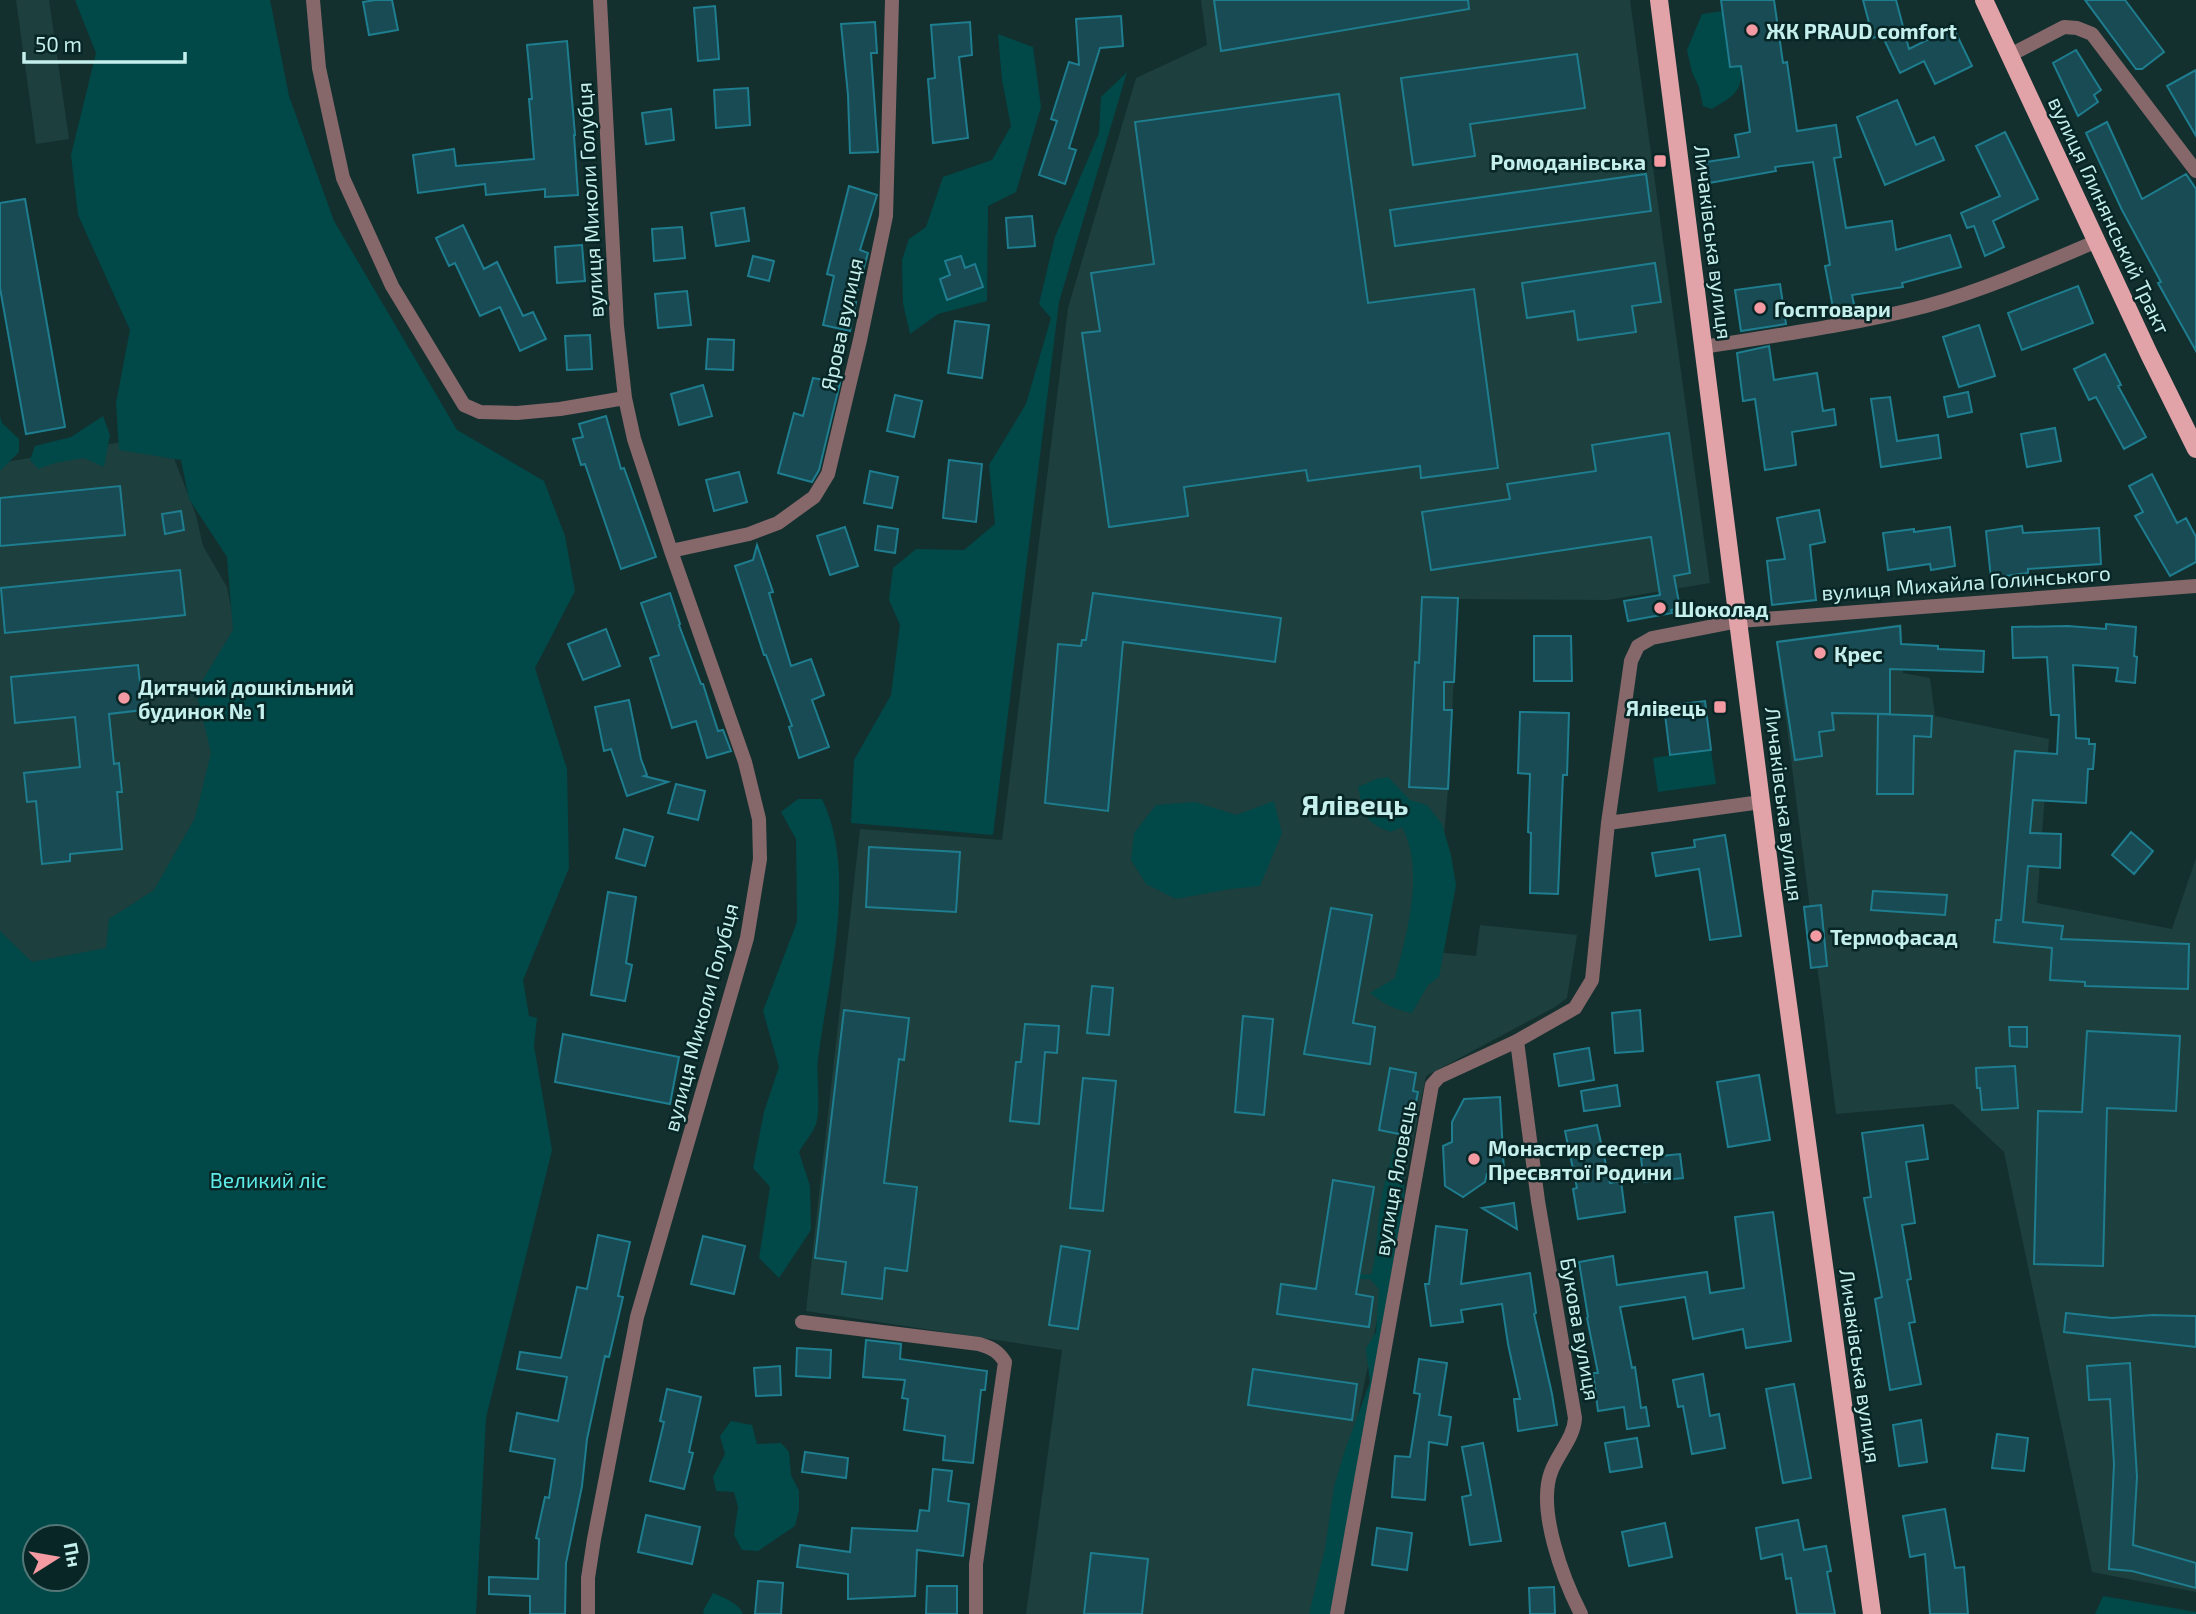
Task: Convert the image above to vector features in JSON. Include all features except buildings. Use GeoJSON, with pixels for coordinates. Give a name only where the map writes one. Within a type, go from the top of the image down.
{"type":"FeatureCollection","features":[{"type":"Feature","properties":{"kind":"main road","name":"Личаківська вулиця"},"geometry":{"type":"LineString","coordinates":[[1659,0],[1761,802],[1872,1614]]}},
{"type":"Feature","properties":{"kind":"main road","name":"вулиця Глинянський Тракт"},"geometry":{"type":"LineString","coordinates":[[1984,0],[2196,449]]}},
{"type":"Feature","properties":{"kind":"street"},"geometry":{"type":"LineString","coordinates":[[313,0],[319,68],[343,178],[391,286],[464,405],[480,412],[517,413],[560,410],[625,398]]}},
{"type":"Feature","properties":{"kind":"street","name":"вулиця Миколи Голубця"},"geometry":{"type":"LineString","coordinates":[[588,1614],[588,1578],[594,1539],[637,1317],[747,938],[760,859],[759,819],[745,762],[634,439],[625,398],[617,326],[600,0]]}},
{"type":"Feature","properties":{"kind":"street","name":"Ярова вулиця"},"geometry":{"type":"LineString","coordinates":[[671,551],[749,534],[778,523],[814,497],[828,474],[886,216],[892,0]]}},
{"type":"Feature","properties":{"kind":"street"},"geometry":{"type":"LineString","coordinates":[[2010,55],[2064,27],[2077,28],[2092,34],[2196,171]]}},
{"type":"Feature","properties":{"kind":"street"},"geometry":{"type":"LineString","coordinates":[[1704,347],[1871,319],[1928,305],[1995,283],[2097,241]]}},
{"type":"Feature","properties":{"kind":"street","name":"вулиця Михайла Голинського"},"geometry":{"type":"LineString","coordinates":[[1608,824],[1631,661],[1638,646],[1652,638],[1738,621],[2196,586]]}},
{"type":"Feature","properties":{"kind":"street"},"geometry":{"type":"LineString","coordinates":[[1608,824],[1761,802]]}},
{"type":"Feature","properties":{"kind":"street","name":"вулиця Яловець"},"geometry":{"type":"LineString","coordinates":[[1337,1614],[1432,1085],[1439,1077],[1517,1041],[1575,1008],[1592,980],[1608,824]]}},
{"type":"Feature","properties":{"kind":"street","name":"Букова вулиця"},"geometry":{"type":"LineString","coordinates":[[1517,1041],[1538,1201],[1575,1418],[1574,1430],[1555,1460],[1548,1480],[1548,1524],[1581,1614]]}},
{"type":"Feature","properties":{"kind":"street"},"geometry":{"type":"LineString","coordinates":[[802,1322],[979,1344],[999,1353],[1005,1362],[976,1564],[976,1614]]}},
{"type":"Feature","properties":{"kind":"shaded area"},"geometry":{"type":"Polygon","coordinates":[[[16,0],[49,0],[69,139],[36,144],[16,0]]]}},
{"type":"Feature","properties":{"kind":"shaded area"},"geometry":{"type":"Polygon","coordinates":[[[1201,0],[1630,0],[1710,583],[1607,600],[1458,599],[1448,789],[1434,952],[1476,956],[1480,925],[1577,935],[1567,998],[1426,1076],[1318,1614],[1026,1614],[1062,1350],[806,1311],[860,829],[1002,840],[1068,308],[1136,78],[1207,45],[1201,0]]]}},
{"type":"Feature","properties":{"kind":"shaded area","name":"Дитячий дошкільний будинок № 1"},"geometry":{"type":"Polygon","coordinates":[[[157,436],[170,448],[196,515],[203,546],[227,587],[270,809],[124,945],[0,969],[0,463],[157,436]]]}},
{"type":"Feature","properties":{"kind":"shaded area"},"geometry":{"type":"Polygon","coordinates":[[[1902,624],[1903,673],[1930,678],[1935,716],[2049,739],[2037,903],[2172,929],[2196,858],[2196,1592],[2092,1572],[2004,1152],[1953,1104],[1836,1114],[1776,641],[1902,624]]]}},
{"type":"Feature","properties":{"kind":"green space","name":"Великий ліс"},"geometry":{"type":"Polygon","coordinates":[[[75,0],[270,0],[289,96],[334,221],[457,430],[544,481],[565,536],[575,591],[535,668],[567,769],[569,868],[523,980],[529,1016],[537,1018],[534,1046],[552,1150],[486,1418],[476,1614],[0,1614],[0,931],[32,962],[106,948],[109,919],[154,890],[195,818],[211,753],[196,691],[233,630],[227,557],[189,499],[181,460],[119,450],[116,403],[130,330],[78,215],[71,155],[96,53],[75,0]]]}},
{"type":"Feature","properties":{"kind":"green space"},"geometry":{"type":"Polygon","coordinates":[[[1741,0],[1740,81],[1733,95],[1712,109],[1703,106],[1687,50],[1702,14],[1729,10],[1741,0]]]}},
{"type":"Feature","properties":{"kind":"green space"},"geometry":{"type":"Polygon","coordinates":[[[998,34],[1033,47],[1041,107],[1016,192],[988,206],[987,301],[938,314],[910,334],[903,303],[902,260],[909,239],[926,227],[943,177],[992,160],[1011,126],[1002,80],[998,34]]]}},
{"type":"Feature","properties":{"kind":"green space"},"geometry":{"type":"Polygon","coordinates":[[[1127,72],[1059,302],[993,835],[851,823],[854,760],[891,695],[900,625],[889,600],[893,568],[916,549],[964,550],[995,524],[989,465],[1026,404],[1051,318],[1039,304],[1055,237],[1099,133],[1101,97],[1127,72]]]}},
{"type":"Feature","properties":{"kind":"green space"},"geometry":{"type":"Polygon","coordinates":[[[0,416],[2,423],[19,439],[19,452],[0,471],[0,416]]]}},
{"type":"Feature","properties":{"kind":"green space"},"geometry":{"type":"Polygon","coordinates":[[[103,416],[110,435],[104,467],[84,458],[38,469],[30,460],[35,446],[71,437],[103,416]]]}},
{"type":"Feature","properties":{"kind":"green space"},"geometry":{"type":"Polygon","coordinates":[[[1711,750],[1716,784],[1658,792],[1653,758],[1711,750]]]}},
{"type":"Feature","properties":{"kind":"green space"},"geometry":{"type":"Polygon","coordinates":[[[1388,777],[1410,800],[1427,805],[1442,824],[1456,885],[1439,977],[1428,985],[1412,1013],[1390,1006],[1370,993],[1395,978],[1412,902],[1412,863],[1409,844],[1402,827],[1391,832],[1375,825],[1366,816],[1358,787],[1388,777]]]}},
{"type":"Feature","properties":{"kind":"green space"},"geometry":{"type":"Polygon","coordinates":[[[798,799],[822,799],[833,828],[839,893],[833,962],[818,1059],[817,1118],[799,1152],[810,1186],[811,1230],[779,1278],[759,1258],[770,1187],[753,1168],[764,1112],[779,1067],[763,1011],[797,922],[796,839],[781,812],[798,799]]]}},
{"type":"Feature","properties":{"kind":"green space"},"geometry":{"type":"Polygon","coordinates":[[[1274,801],[1282,833],[1260,886],[1176,899],[1146,884],[1131,860],[1134,833],[1156,805],[1195,802],[1236,815],[1274,801]]]}},
{"type":"Feature","properties":{"kind":"green space"},"geometry":{"type":"Polygon","coordinates":[[[1396,1142],[1401,1147],[1404,1172],[1405,1226],[1335,1614],[1309,1614],[1325,1549],[1334,1487],[1370,1382],[1366,1349],[1376,1332],[1379,1289],[1370,1279],[1353,1279],[1352,1273],[1371,1275],[1381,1200],[1396,1142]]]}},
{"type":"Feature","properties":{"kind":"green space"},"geometry":{"type":"Polygon","coordinates":[[[731,1421],[752,1425],[757,1444],[781,1443],[789,1452],[791,1475],[799,1491],[799,1510],[795,1526],[758,1551],[742,1550],[734,1535],[738,1507],[734,1492],[716,1491],[713,1477],[725,1454],[720,1436],[731,1421]]]}},
{"type":"Feature","properties":{"kind":"green space"},"geometry":{"type":"Polygon","coordinates":[[[713,1593],[734,1603],[743,1614],[704,1614],[703,1611],[713,1593]]]}},
{"type":"Feature","properties":{"kind":"green space"},"geometry":{"type":"Polygon","coordinates":[[[2103,1596],[2196,1612],[2196,1614],[2095,1614],[2103,1596]]]}},
{"type":"Feature","properties":{"kind":"place","name":"ЖК PRAUD comfort"},"geometry":{"type":"Point","coordinates":[1752,30]}},
{"type":"Feature","properties":{"kind":"place","name":"Ромоданівська"},"geometry":{"type":"Point","coordinates":[1660,161]}},
{"type":"Feature","properties":{"kind":"place","name":"Госптовари"},"geometry":{"type":"Point","coordinates":[1760,308]}},
{"type":"Feature","properties":{"kind":"place","name":"Шоколад"},"geometry":{"type":"Point","coordinates":[1660,608]}},
{"type":"Feature","properties":{"kind":"place","name":"Крес"},"geometry":{"type":"Point","coordinates":[1820,653]}},
{"type":"Feature","properties":{"kind":"place","name":"Дитячий дошкільний будинок № 1"},"geometry":{"type":"Point","coordinates":[124,698]}},
{"type":"Feature","properties":{"kind":"place","name":"Ялівець"},"geometry":{"type":"Point","coordinates":[1720,707]}},
{"type":"Feature","properties":{"kind":"place","name":"Термофасад"},"geometry":{"type":"Point","coordinates":[1816,936]}},
{"type":"Feature","properties":{"kind":"place","name":"Монастир сестер Пресвятої Родини"},"geometry":{"type":"Point","coordinates":[1474,1159]}},
{"type":"Feature","properties":{"kind":"district","name":"Ялівець"},"geometry":{"type":"Point","coordinates":[1355,804]}}]}
